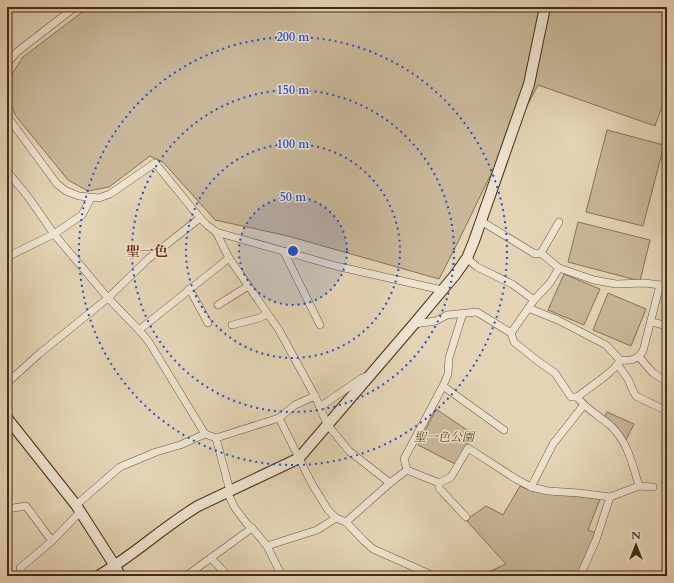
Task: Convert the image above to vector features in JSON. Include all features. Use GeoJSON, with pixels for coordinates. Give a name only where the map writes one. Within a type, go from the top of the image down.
{"type":"FeatureCollection","features":[{"type":"Feature","properties":{"kind":"street"},"geometry":{"type":"LineString","coordinates":[[7,65],[17,52],[76,7]]}},
{"type":"Feature","properties":{"kind":"street"},"geometry":{"type":"LineString","coordinates":[[98,576],[115,566],[184,514],[299,458],[455,275],[467,258],[474,241],[529,84],[545,7]]}},
{"type":"Feature","properties":{"kind":"street"},"geometry":{"type":"LineString","coordinates":[[7,116],[57,184],[66,191],[79,196],[99,198],[110,194],[155,163],[200,218],[216,232],[336,266],[442,290]]}},
{"type":"Feature","properties":{"kind":"street"},"geometry":{"type":"LineString","coordinates":[[7,171],[29,198],[54,234],[108,298],[150,342],[205,434],[216,438],[279,418],[295,405],[315,396]]}},
{"type":"Feature","properties":{"kind":"street"},"geometry":{"type":"LineString","coordinates":[[7,257],[54,234],[82,215],[90,198]]}},
{"type":"Feature","properties":{"kind":"street"},"geometry":{"type":"LineString","coordinates":[[7,383],[39,354],[108,298],[148,259],[200,218]]}},
{"type":"Feature","properties":{"kind":"street"},"geometry":{"type":"LineString","coordinates":[[414,324],[436,321],[447,315],[477,312],[511,332],[514,342],[555,373],[571,397],[577,397],[611,372],[619,362],[639,357],[643,351],[664,285],[646,283],[616,284],[594,280],[559,268],[541,253],[535,254],[481,221]]}},
{"type":"Feature","properties":{"kind":"street"},"geometry":{"type":"LineString","coordinates":[[541,253],[559,222]]}},
{"type":"Feature","properties":{"kind":"street"},"geometry":{"type":"LineString","coordinates":[[216,232],[229,258],[279,330],[315,396],[327,424],[349,451],[390,483]]}},
{"type":"Feature","properties":{"kind":"street"},"geometry":{"type":"LineString","coordinates":[[284,252],[320,325]]}},
{"type":"Feature","properties":{"kind":"street"},"geometry":{"type":"LineString","coordinates":[[139,330],[229,258]]}},
{"type":"Feature","properties":{"kind":"street"},"geometry":{"type":"LineString","coordinates":[[467,258],[477,267],[512,284],[534,300]]}},
{"type":"Feature","properties":{"kind":"street"},"geometry":{"type":"LineString","coordinates":[[511,332],[534,300],[550,283],[559,268]]}},
{"type":"Feature","properties":{"kind":"street"},"geometry":{"type":"LineString","coordinates":[[218,305],[248,286]]}},
{"type":"Feature","properties":{"kind":"street"},"geometry":{"type":"LineString","coordinates":[[189,289],[208,323]]}},
{"type":"Feature","properties":{"kind":"street"},"geometry":{"type":"LineString","coordinates":[[528,308],[558,320],[606,345],[619,362],[636,396],[667,411]]}},
{"type":"Feature","properties":{"kind":"street"},"geometry":{"type":"LineString","coordinates":[[407,470],[404,458],[448,374],[449,358],[463,313]]}},
{"type":"Feature","properties":{"kind":"street"},"geometry":{"type":"LineString","coordinates":[[232,325],[259,318],[267,314]]}},
{"type":"Feature","properties":{"kind":"street"},"geometry":{"type":"LineString","coordinates":[[651,322],[667,327]]}},
{"type":"Feature","properties":{"kind":"street"},"geometry":{"type":"LineString","coordinates":[[639,357],[653,373],[667,382]]}},
{"type":"Feature","properties":{"kind":"street"},"geometry":{"type":"LineString","coordinates":[[320,407],[362,378],[369,376]]}},
{"type":"Feature","properties":{"kind":"street"},"geometry":{"type":"LineString","coordinates":[[443,386],[504,430]]}},
{"type":"Feature","properties":{"kind":"street"},"geometry":{"type":"LineString","coordinates":[[577,397],[584,406],[611,426],[622,439],[629,453],[639,486]]}},
{"type":"Feature","properties":{"kind":"street"},"geometry":{"type":"LineString","coordinates":[[531,487],[553,444],[584,406]]}},
{"type":"Feature","properties":{"kind":"street"},"geometry":{"type":"LineString","coordinates":[[7,418],[79,508],[120,576]]}},
{"type":"Feature","properties":{"kind":"street"},"geometry":{"type":"LineString","coordinates":[[279,418],[317,494],[328,510],[336,518],[346,522],[374,549],[434,576]]}},
{"type":"Feature","properties":{"kind":"street"},"geometry":{"type":"LineString","coordinates":[[24,576],[20,568],[52,541],[79,508],[120,467],[156,452],[180,445],[205,434]]}},
{"type":"Feature","properties":{"kind":"street"},"geometry":{"type":"LineString","coordinates":[[216,438],[229,491],[235,508],[267,546],[282,576]]}},
{"type":"Feature","properties":{"kind":"street"},"geometry":{"type":"LineString","coordinates":[[407,470],[439,483],[451,477],[468,448],[516,479],[531,487],[548,491],[610,497],[639,486],[654,487]]}},
{"type":"Feature","properties":{"kind":"street"},"geometry":{"type":"LineString","coordinates":[[346,522],[407,470]]}},
{"type":"Feature","properties":{"kind":"street"},"geometry":{"type":"LineString","coordinates":[[439,483],[439,488],[466,517]]}},
{"type":"Feature","properties":{"kind":"street"},"geometry":{"type":"LineString","coordinates":[[580,576],[596,540],[610,497]]}},
{"type":"Feature","properties":{"kind":"street"},"geometry":{"type":"LineString","coordinates":[[7,509],[26,506],[52,541]]}},
{"type":"Feature","properties":{"kind":"street"},"geometry":{"type":"LineString","coordinates":[[267,546],[317,530],[336,518]]}},
{"type":"Feature","properties":{"kind":"street"},"geometry":{"type":"LineString","coordinates":[[186,576],[252,528]]}},
{"type":"Feature","properties":{"kind":"street"},"geometry":{"type":"LineString","coordinates":[[211,558],[228,576]]}},
{"type":"Feature","properties":{"kind":"green space"},"geometry":{"type":"Polygon","coordinates":[[[89,7],[667,7],[667,93],[655,126],[538,85],[489,178],[439,279],[288,236],[215,220],[163,162],[150,156],[109,187],[88,191],[68,180],[15,115],[9,98],[10,77],[23,57],[89,7]]]}},
{"type":"Feature","properties":{"kind":"green space"},"geometry":{"type":"Polygon","coordinates":[[[607,130],[664,145],[643,226],[586,212],[607,130]]]}},
{"type":"Feature","properties":{"kind":"green space"},"geometry":{"type":"Polygon","coordinates":[[[578,222],[650,240],[640,281],[568,262],[578,222]]]}},
{"type":"Feature","properties":{"kind":"green space"},"geometry":{"type":"Polygon","coordinates":[[[564,274],[600,289],[584,325],[548,310],[564,274]]]}},
{"type":"Feature","properties":{"kind":"green space"},"geometry":{"type":"Polygon","coordinates":[[[608,293],[646,309],[631,346],[593,330],[608,293]]]}},
{"type":"Feature","properties":{"kind":"green space","name":"聖一色公園"},"geometry":{"type":"Polygon","coordinates":[[[436,409],[473,434],[455,464],[418,445],[436,409]]]}},
{"type":"Feature","properties":{"kind":"green space"},"geometry":{"type":"Polygon","coordinates":[[[607,412],[634,424],[626,440],[605,417],[607,412]]]}},
{"type":"Feature","properties":{"kind":"green space"},"geometry":{"type":"Polygon","coordinates":[[[520,486],[532,491],[600,499],[588,530],[596,533],[576,576],[480,576],[506,564],[466,520],[486,506],[503,515],[520,486]]]}},
{"type":"Feature","properties":{"kind":"district","name":"聖一色"},"geometry":{"type":"Point","coordinates":[147,251]}}]}
